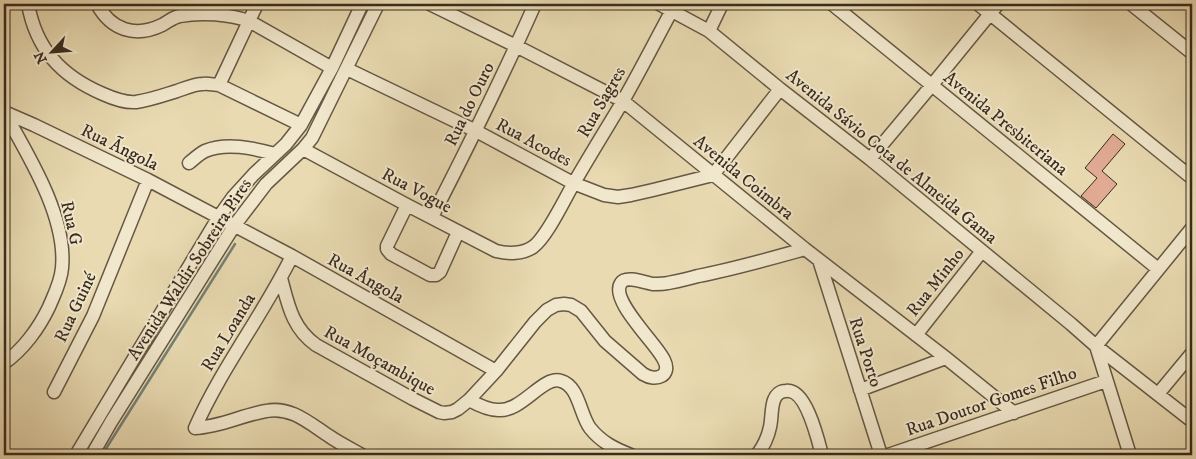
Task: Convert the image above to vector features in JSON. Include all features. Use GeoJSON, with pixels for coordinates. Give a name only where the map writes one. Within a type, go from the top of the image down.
{"type":"FeatureCollection","features":[{"type":"Feature","properties":{"kind":"street"},"geometry":{"type":"LineString","coordinates":[[28,4],[34,28],[43,47],[62,70],[88,88],[113,98],[134,102],[196,85],[219,85],[301,125]]}},
{"type":"Feature","properties":{"kind":"street"},"geometry":{"type":"LineString","coordinates":[[175,17],[181,4]]}},
{"type":"Feature","properties":{"kind":"street"},"geometry":{"type":"LineString","coordinates":[[219,85],[257,4]]}},
{"type":"Feature","properties":{"kind":"street","name":"Avenida Waldir Sobreira Pires"},"geometry":{"type":"LineString","coordinates":[[76,455],[218,218],[233,197],[286,144],[301,125],[332,68],[362,4]]}},
{"type":"Feature","properties":{"kind":"street","name":"Avenida Waldir Sobreira Pires"},"geometry":{"type":"LineString","coordinates":[[92,455],[234,226],[266,184],[312,138],[378,4]]}},
{"type":"Feature","properties":{"kind":"street","name":"Avenida Coimbra"},"geometry":{"type":"LineString","coordinates":[[430,4],[622,101],[805,249],[1014,413]]}},
{"type":"Feature","properties":{"kind":"street","name":"Rua do Ouro"},"geometry":{"type":"LineString","coordinates":[[432,218],[476,131],[535,4]]}},
{"type":"Feature","properties":{"kind":"street","name":"Avenida Sávio Cota de Almeida Gama"},"geometry":{"type":"LineString","coordinates":[[659,4],[709,31],[870,159],[1096,346],[1192,421]]}},
{"type":"Feature","properties":{"kind":"street"},"geometry":{"type":"LineString","coordinates":[[709,31],[722,4]]}},
{"type":"Feature","properties":{"kind":"street","name":"Avenida Presbiteriana"},"geometry":{"type":"LineString","coordinates":[[832,4],[1158,269]]}},
{"type":"Feature","properties":{"kind":"street"},"geometry":{"type":"LineString","coordinates":[[978,4],[994,9],[1192,178]]}},
{"type":"Feature","properties":{"kind":"street"},"geometry":{"type":"LineString","coordinates":[[1131,4],[1192,53]]}},
{"type":"Feature","properties":{"kind":"street"},"geometry":{"type":"LineString","coordinates":[[100,6],[110,22],[123,30],[137,32],[162,25],[175,17],[225,15],[239,18],[249,21],[332,68]]}},
{"type":"Feature","properties":{"kind":"street"},"geometry":{"type":"LineString","coordinates":[[870,159],[994,9]]}},
{"type":"Feature","properties":{"kind":"street","name":"Rua Sagres"},"geometry":{"type":"LineString","coordinates":[[518,252],[533,247],[546,232],[672,10]]}},
{"type":"Feature","properties":{"kind":"street","name":"Rua Acodes"},"geometry":{"type":"LineString","coordinates":[[347,69],[476,131],[573,183],[604,195],[618,197],[638,194],[713,175]]}},
{"type":"Feature","properties":{"kind":"street"},"geometry":{"type":"LineString","coordinates":[[713,175],[780,89]]}},
{"type":"Feature","properties":{"kind":"street","name":"Rua Ãngola"},"geometry":{"type":"LineString","coordinates":[[4,112],[148,180],[218,218]]}},
{"type":"Feature","properties":{"kind":"street","name":"Rua G"},"geometry":{"type":"LineString","coordinates":[[4,112],[26,150],[49,200],[57,222],[62,245],[62,268],[58,286],[44,318],[24,346],[4,363]]}},
{"type":"Feature","properties":{"kind":"street"},"geometry":{"type":"LineString","coordinates":[[189,163],[203,152],[215,148],[251,148],[275,154]]}},
{"type":"Feature","properties":{"kind":"street","name":"Rua Vogue"},"geometry":{"type":"LineString","coordinates":[[303,149],[496,251],[502,253],[518,252]]}},
{"type":"Feature","properties":{"kind":"street","name":"Rua Guiné"},"geometry":{"type":"LineString","coordinates":[[54,392],[93,316],[148,180]]}},
{"type":"Feature","properties":{"kind":"street"},"geometry":{"type":"LineString","coordinates":[[407,205],[387,246],[390,254],[430,275],[436,275],[440,272],[458,232]]}},
{"type":"Feature","properties":{"kind":"street","name":"Rua Ângola"},"geometry":{"type":"LineString","coordinates":[[218,218],[292,256],[496,371]]}},
{"type":"Feature","properties":{"kind":"street"},"geometry":{"type":"LineString","coordinates":[[1130,455],[1096,346],[1192,228]]}},
{"type":"Feature","properties":{"kind":"street","name":"Rua Moçambique"},"geometry":{"type":"LineString","coordinates":[[281,278],[292,317],[307,338],[316,345],[438,412],[444,413],[458,409],[469,400],[496,371],[534,322],[547,310],[556,305],[571,305],[581,310],[605,341],[643,374],[649,378],[659,378],[666,371],[666,364],[661,354],[626,310],[620,291],[622,281],[628,279],[654,284],[668,283],[740,268],[805,249]]}},
{"type":"Feature","properties":{"kind":"street","name":"Rua Minho"},"geometry":{"type":"LineString","coordinates":[[916,335],[982,251]]}},
{"type":"Feature","properties":{"kind":"street","name":"Rua Loanda"},"geometry":{"type":"LineString","coordinates":[[292,256],[281,278],[215,387],[195,428],[208,427],[267,410],[283,410],[296,415],[362,455]]}},
{"type":"Feature","properties":{"kind":"street","name":"Rua Porto"},"geometry":{"type":"LineString","coordinates":[[819,260],[881,455]]}},
{"type":"Feature","properties":{"kind":"street"},"geometry":{"type":"LineString","coordinates":[[1158,394],[1192,352]]}},
{"type":"Feature","properties":{"kind":"street"},"geometry":{"type":"LineString","coordinates":[[860,390],[946,358]]}},
{"type":"Feature","properties":{"kind":"street"},"geometry":{"type":"LineString","coordinates":[[469,400],[500,411],[524,401],[553,380],[565,382],[571,387],[577,398],[589,428],[601,440],[613,448],[631,455]]}},
{"type":"Feature","properties":{"kind":"street","name":"Rua Doutor Gomes Filho"},"geometry":{"type":"LineString","coordinates":[[888,455],[1106,381]]}},
{"type":"Feature","properties":{"kind":"street"},"geometry":{"type":"LineString","coordinates":[[757,455],[764,445],[770,428],[773,401],[779,393],[785,390],[794,392],[804,403],[822,455]]}},
{"type":"Feature","properties":{"kind":"building"},"geometry":{"type":"Polygon","coordinates":[[[1113,134],[1125,144],[1102,171],[1117,184],[1096,208],[1081,196],[1097,178],[1085,168],[1113,134]]]}},
{"type":"Feature","properties":{"kind":"waterway"},"geometry":{"type":"LineString","coordinates":[[102,455],[235,244]]}}]}
